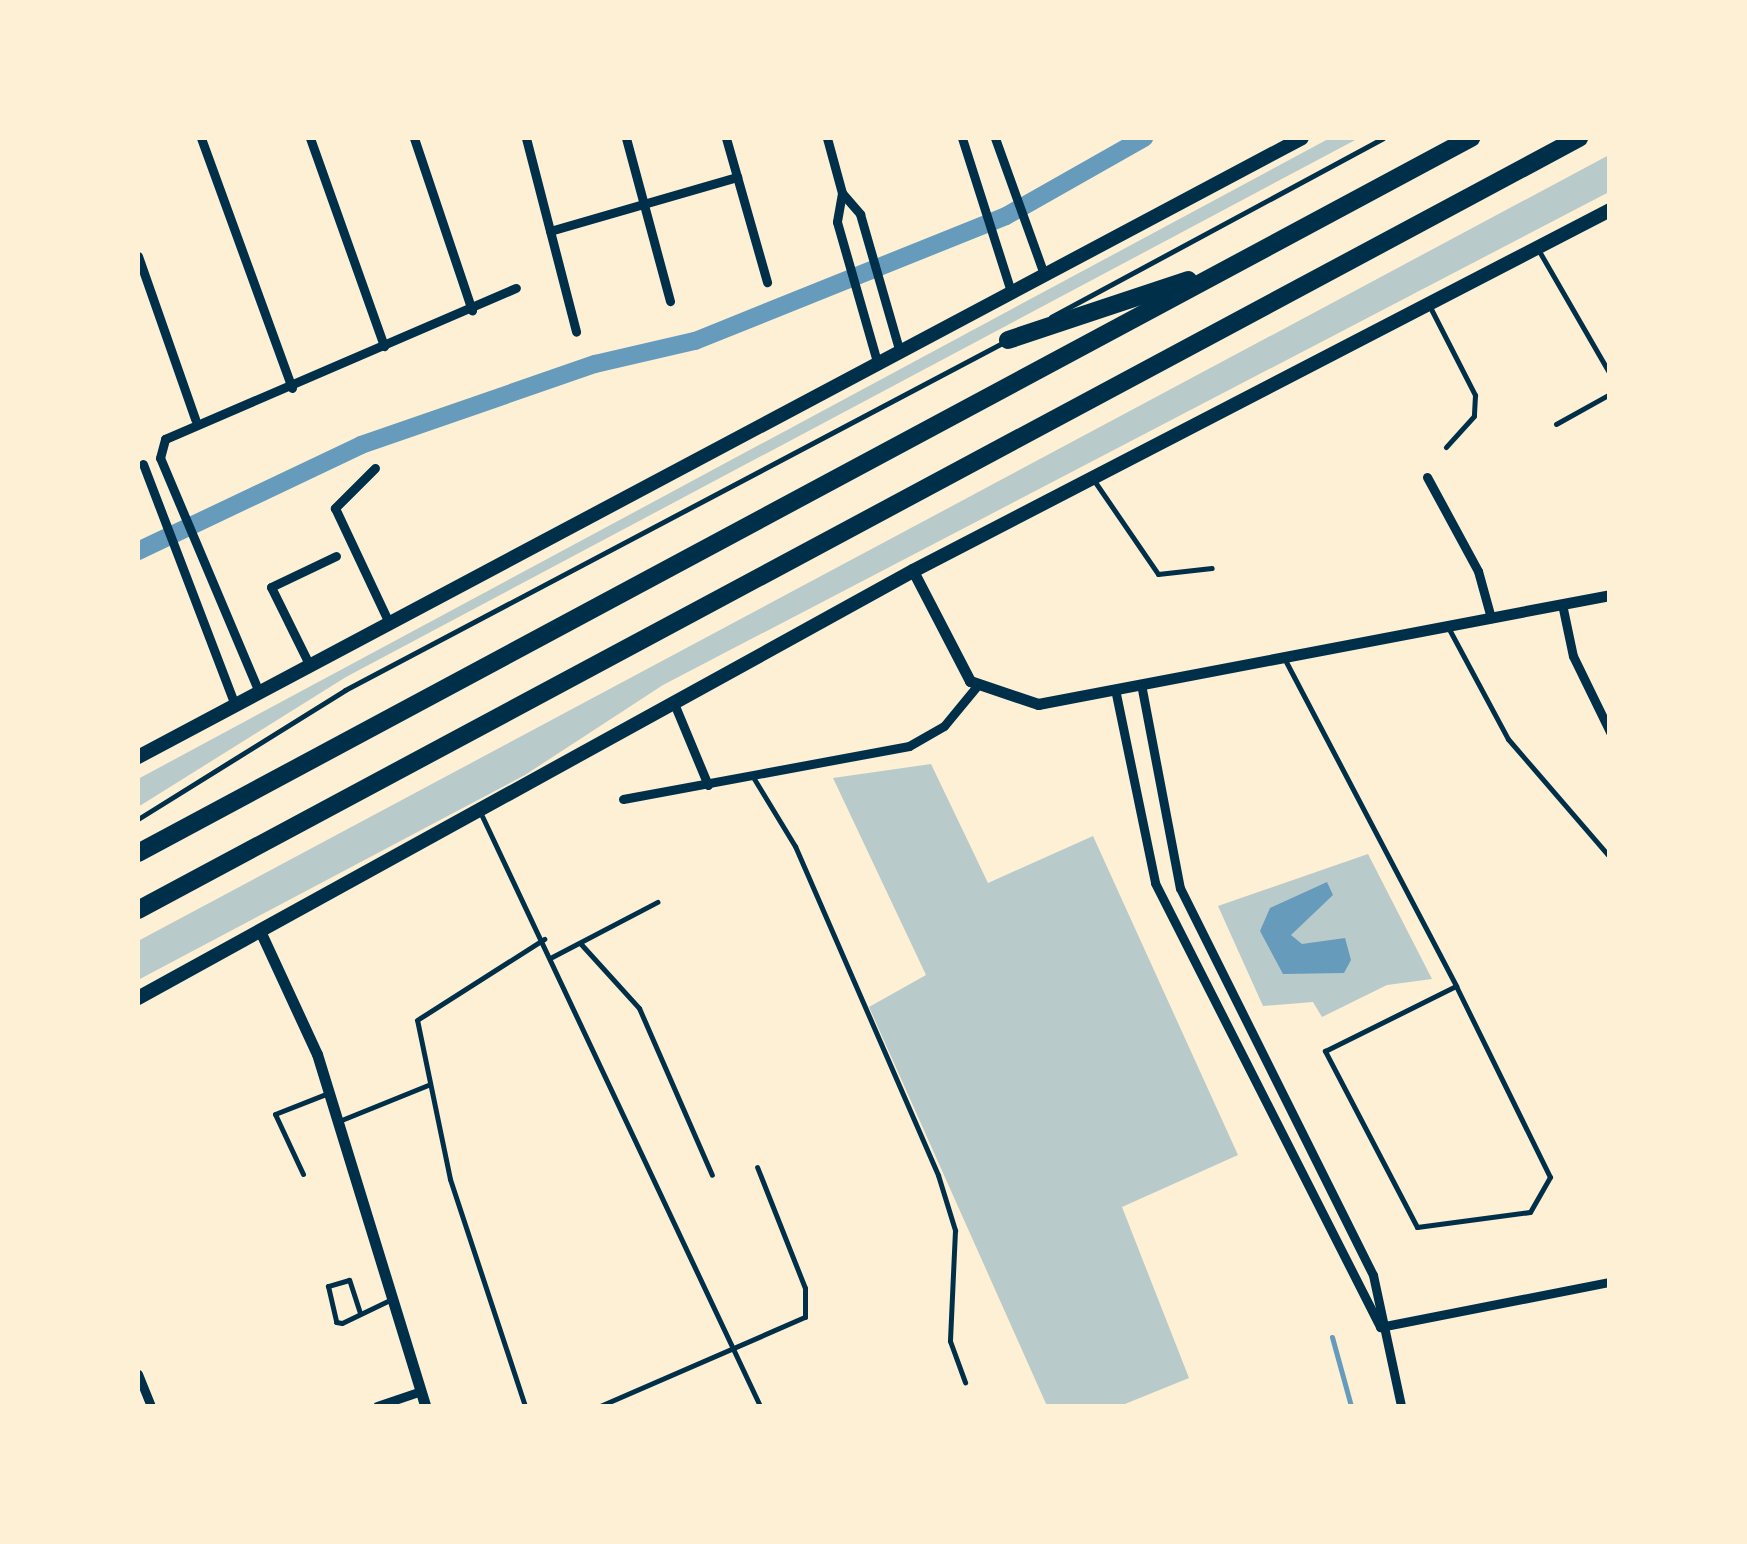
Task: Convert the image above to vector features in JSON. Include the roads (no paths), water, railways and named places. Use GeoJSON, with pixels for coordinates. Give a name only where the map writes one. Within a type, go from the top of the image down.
{"type":"FeatureCollection","features":[{"type":"Feature","properties":{"kind":"highway"},"geometry":{"type":"LineString","coordinates":[[138,853],[1471,138]]}},
{"type":"Feature","properties":{"kind":"highway"},"geometry":{"type":"LineString","coordinates":[[138,910],[1579,138]]}},
{"type":"Feature","properties":{"kind":"highway"},"geometry":{"type":"LineString","coordinates":[[1008,340],[1238,263]]}},
{"type":"Feature","properties":{"kind":"main road"},"geometry":{"type":"LineString","coordinates":[[138,756],[878,365],[1281,143],[1302,138]]}},
{"type":"Feature","properties":{"kind":"main road"},"geometry":{"type":"LineString","coordinates":[[138,998],[482,816],[673,701],[914,571],[1610,210]]}},
{"type":"Feature","properties":{"kind":"street"},"geometry":{"type":"LineString","coordinates":[[201,138],[292,388]]}},
{"type":"Feature","properties":{"kind":"street"},"geometry":{"type":"LineString","coordinates":[[310,138],[384,346]]}},
{"type":"Feature","properties":{"kind":"street"},"geometry":{"type":"LineString","coordinates":[[414,138],[472,310]]}},
{"type":"Feature","properties":{"kind":"street"},"geometry":{"type":"LineString","coordinates":[[526,138],[576,332]]}},
{"type":"Feature","properties":{"kind":"street"},"geometry":{"type":"LineString","coordinates":[[626,138],[670,301]]}},
{"type":"Feature","properties":{"kind":"street"},"geometry":{"type":"LineString","coordinates":[[726,138],[767,282]]}},
{"type":"Feature","properties":{"kind":"street"},"geometry":{"type":"LineString","coordinates":[[827,138],[842,193],[837,222],[878,365]]}},
{"type":"Feature","properties":{"kind":"street"},"geometry":{"type":"LineString","coordinates":[[962,138],[979,202],[1011,292]]}},
{"type":"Feature","properties":{"kind":"street"},"geometry":{"type":"LineString","coordinates":[[995,138],[1021,222],[1044,274]]}},
{"type":"Feature","properties":{"kind":"street"},"geometry":{"type":"LineString","coordinates":[[550,231],[737,177]]}},
{"type":"Feature","properties":{"kind":"street"},"geometry":{"type":"LineString","coordinates":[[842,193],[860,214],[900,353]]}},
{"type":"Feature","properties":{"kind":"street"},"geometry":{"type":"LineString","coordinates":[[138,256],[195,420]]}},
{"type":"Feature","properties":{"kind":"street"},"geometry":{"type":"LineString","coordinates":[[259,692],[187,507],[160,458],[165,440],[195,420],[292,388],[516,288]]}},
{"type":"Feature","properties":{"kind":"street"},"geometry":{"type":"LineString","coordinates":[[160,458],[140,463],[235,705]]}},
{"type":"Feature","properties":{"kind":"street"},"geometry":{"type":"LineString","coordinates":[[375,468],[335,508],[389,623]]}},
{"type":"Feature","properties":{"kind":"street"},"geometry":{"type":"LineString","coordinates":[[1427,477],[1478,571],[1491,618]]}},
{"type":"Feature","properties":{"kind":"street"},"geometry":{"type":"LineString","coordinates":[[310,666],[272,587],[336,556]]}},
{"type":"Feature","properties":{"kind":"street"},"geometry":{"type":"LineString","coordinates":[[914,571],[977,686],[1038,704],[1610,595]]}},
{"type":"Feature","properties":{"kind":"street"},"geometry":{"type":"LineString","coordinates":[[1562,604],[1573,656],[1610,732]]}},
{"type":"Feature","properties":{"kind":"street"},"geometry":{"type":"LineString","coordinates":[[1141,684],[1190,914],[1373,1275],[1380,1327],[1401,1406]]}},
{"type":"Feature","properties":{"kind":"street"},"geometry":{"type":"LineString","coordinates":[[623,799],[909,746],[944,726],[977,686]]}},
{"type":"Feature","properties":{"kind":"street"},"geometry":{"type":"LineString","coordinates":[[1116,689],[1144,830],[1177,934],[1380,1327]]}},
{"type":"Feature","properties":{"kind":"street"},"geometry":{"type":"LineString","coordinates":[[673,701],[708,784]]}},
{"type":"Feature","properties":{"kind":"street"},"geometry":{"type":"LineString","coordinates":[[1144,830],[1168,824]]}},
{"type":"Feature","properties":{"kind":"street"},"geometry":{"type":"LineString","coordinates":[[261,932],[339,1121],[426,1406]]}},
{"type":"Feature","properties":{"kind":"street"},"geometry":{"type":"LineString","coordinates":[[1380,1327],[1610,1282]]}},
{"type":"Feature","properties":{"kind":"street"},"geometry":{"type":"LineString","coordinates":[[138,1374],[150,1406]]}},
{"type":"Feature","properties":{"kind":"street"},"geometry":{"type":"LineString","coordinates":[[377,1406],[421,1390]]}},
{"type":"Feature","properties":{"kind":"lane"},"geometry":{"type":"LineString","coordinates":[[138,819],[345,690],[1383,138]]}},
{"type":"Feature","properties":{"kind":"lane"},"geometry":{"type":"LineString","coordinates":[[1538,248],[1610,374]]}},
{"type":"Feature","properties":{"kind":"lane"},"geometry":{"type":"LineString","coordinates":[[1430,306],[1476,395],[1474,416],[1446,447]]}},
{"type":"Feature","properties":{"kind":"lane"},"geometry":{"type":"LineString","coordinates":[[1556,424],[1610,394]]}},
{"type":"Feature","properties":{"kind":"lane"},"geometry":{"type":"LineString","coordinates":[[1092,477],[1158,574],[1212,568]]}},
{"type":"Feature","properties":{"kind":"lane"},"geometry":{"type":"LineString","coordinates":[[1448,626],[1508,739],[1610,857]]}},
{"type":"Feature","properties":{"kind":"lane"},"geometry":{"type":"LineString","coordinates":[[1283,656],[1456,986],[1551,1187],[1530,1212],[1417,1227],[1325,1050],[1456,986]]}},
{"type":"Feature","properties":{"kind":"lane"},"geometry":{"type":"LineString","coordinates":[[752,777],[796,846],[938,1176],[955,1230],[950,1341],[964,1382]]}},
{"type":"Feature","properties":{"kind":"lane"},"geometry":{"type":"LineString","coordinates":[[482,816],[552,957],[730,1352],[760,1406]]}},
{"type":"Feature","properties":{"kind":"lane"},"geometry":{"type":"LineString","coordinates":[[552,957],[658,902]]}},
{"type":"Feature","properties":{"kind":"lane"},"geometry":{"type":"LineString","coordinates":[[525,1406],[428,1084],[417,1020],[544,940]]}},
{"type":"Feature","properties":{"kind":"lane"},"geometry":{"type":"LineString","coordinates":[[580,943],[634,999],[712,1174]]}},
{"type":"Feature","properties":{"kind":"lane"},"geometry":{"type":"LineString","coordinates":[[339,1121],[428,1084]]}},
{"type":"Feature","properties":{"kind":"lane"},"geometry":{"type":"LineString","coordinates":[[303,1174],[275,1114],[329,1093]]}},
{"type":"Feature","properties":{"kind":"lane"},"geometry":{"type":"LineString","coordinates":[[600,1406],[794,1324],[809,1304],[757,1167]]}},
{"type":"Feature","properties":{"kind":"lane"},"geometry":{"type":"LineString","coordinates":[[360,1313],[349,1280],[328,1286],[336,1322],[360,1313],[393,1298]]}},
{"type":"Feature","properties":{"kind":"water"},"geometry":{"type":"Polygon","coordinates":[[[1327,882],[1333,895],[1291,935],[1302,944],[1345,938],[1351,960],[1344,973],[1283,974],[1260,931],[1270,908],[1327,882]]]}},
{"type":"Feature","properties":{"kind":"waterway"},"geometry":{"type":"LineString","coordinates":[[138,551],[361,445],[595,364],[695,341],[1006,216],[1144,138]]}},
{"type":"Feature","properties":{"kind":"waterway"},"geometry":{"type":"LineString","coordinates":[[1332,1337],[1351,1406]]}}]}
